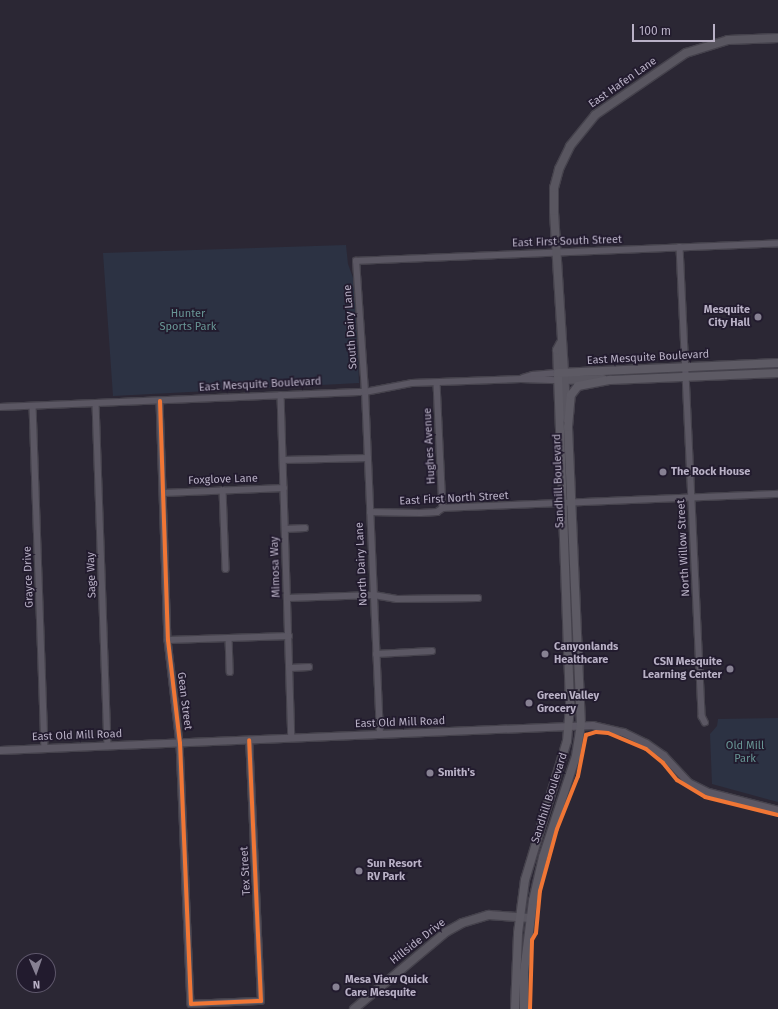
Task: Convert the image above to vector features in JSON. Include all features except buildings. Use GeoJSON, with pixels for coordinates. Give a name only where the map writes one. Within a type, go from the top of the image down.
{"type":"FeatureCollection","features":[{"type":"Feature","properties":{"kind":"main road","name":"East Hafen Lane"},"geometry":{"type":"LineString","coordinates":[[561,377],[564,349],[560,344],[554,188],[559,169],[570,146],[595,115],[686,53],[728,40],[778,38]]}},
{"type":"Feature","properties":{"kind":"main road","name":"East Mesquite Boulevard"},"geometry":{"type":"LineString","coordinates":[[561,377],[610,380],[778,364]]}},
{"type":"Feature","properties":{"kind":"main road","name":"East Mesquite Boulevard"},"geometry":{"type":"LineString","coordinates":[[561,377],[686,372],[778,373]]}},
{"type":"Feature","properties":{"kind":"main road","name":"Sandhill Boulevard"},"geometry":{"type":"LineString","coordinates":[[515,1009],[514,980],[525,880],[540,828],[558,778],[568,727],[570,703],[566,588],[568,427],[561,377]]}},
{"type":"Feature","properties":{"kind":"main road","name":"Sandhill Boulevard"},"geometry":{"type":"LineString","coordinates":[[524,1009],[524,972],[530,918],[542,861],[576,756],[581,725],[577,632],[567,504],[561,377]]}},
{"type":"Feature","properties":{"kind":"main road"},"geometry":{"type":"LineString","coordinates":[[568,427],[569,400],[574,389],[585,383],[610,380]]}},
{"type":"Feature","properties":{"kind":"main road"},"geometry":{"type":"LineString","coordinates":[[566,588],[572,592],[574,625],[577,632]]}},
{"type":"Feature","properties":{"kind":"main road","name":"Hillside Drive"},"geometry":{"type":"LineString","coordinates":[[354,1009],[446,932],[475,918],[501,914],[530,918]]}},
{"type":"Feature","properties":{"kind":"street","name":"East First South Street"},"geometry":{"type":"LineString","coordinates":[[356,261],[778,243]]}},
{"type":"Feature","properties":{"kind":"street","name":"North Willow Street"},"geometry":{"type":"LineString","coordinates":[[680,247],[702,716],[705,722]]}},
{"type":"Feature","properties":{"kind":"street","name":"South Dairy Lane"},"geometry":{"type":"LineString","coordinates":[[356,261],[365,392]]}},
{"type":"Feature","properties":{"kind":"street","name":"East Mesquite Boulevard"},"geometry":{"type":"LineString","coordinates":[[0,408],[365,392],[393,386],[521,379],[533,374],[561,377]]}},
{"type":"Feature","properties":{"kind":"street","name":"Hughes Avenue"},"geometry":{"type":"LineString","coordinates":[[437,383],[443,508]]}},
{"type":"Feature","properties":{"kind":"street","name":"North Dairy Lane"},"geometry":{"type":"LineString","coordinates":[[365,392],[380,735]]}},
{"type":"Feature","properties":{"kind":"street","name":"Mimosa Way"},"geometry":{"type":"LineString","coordinates":[[281,395],[292,738]]}},
{"type":"Feature","properties":{"kind":"street","name":"Gean Street"},"geometry":{"type":"LineString","coordinates":[[160,400],[168,640],[180,743],[191,1004]]}},
{"type":"Feature","properties":{"kind":"street","name":"Sage Way"},"geometry":{"type":"LineString","coordinates":[[96,403],[108,746]]}},
{"type":"Feature","properties":{"kind":"street","name":"Grayce Drive"},"geometry":{"type":"LineString","coordinates":[[33,406],[45,748]]}},
{"type":"Feature","properties":{"kind":"street"},"geometry":{"type":"LineString","coordinates":[[283,460],[368,458]]}},
{"type":"Feature","properties":{"kind":"street","name":"Foxglove Lane"},"geometry":{"type":"LineString","coordinates":[[163,493],[284,488]]}},
{"type":"Feature","properties":{"kind":"street"},"geometry":{"type":"LineString","coordinates":[[223,490],[226,568]]}},
{"type":"Feature","properties":{"kind":"street","name":"East First North Street"},"geometry":{"type":"LineString","coordinates":[[370,512],[420,513],[437,512],[443,508],[778,494]]}},
{"type":"Feature","properties":{"kind":"street"},"geometry":{"type":"LineString","coordinates":[[285,529],[305,528]]}},
{"type":"Feature","properties":{"kind":"street"},"geometry":{"type":"LineString","coordinates":[[288,598],[374,595],[397,599],[478,598]]}},
{"type":"Feature","properties":{"kind":"street"},"geometry":{"type":"LineString","coordinates":[[168,640],[289,636]]}},
{"type":"Feature","properties":{"kind":"street"},"geometry":{"type":"LineString","coordinates":[[228,638],[230,672]]}},
{"type":"Feature","properties":{"kind":"street"},"geometry":{"type":"LineString","coordinates":[[376,654],[432,651]]}},
{"type":"Feature","properties":{"kind":"street"},"geometry":{"type":"LineString","coordinates":[[290,668],[309,667]]}},
{"type":"Feature","properties":{"kind":"street","name":"East Old Mill Road"},"geometry":{"type":"LineString","coordinates":[[0,750],[568,727],[581,725],[613,729],[646,743],[663,755],[688,782],[708,792],[778,810]]}},
{"type":"Feature","properties":{"kind":"street","name":"Tex Street"},"geometry":{"type":"LineString","coordinates":[[191,1004],[261,1001],[249,740]]}},
{"type":"Feature","properties":{"kind":"green space","name":"Hunter Sports Park"},"geometry":{"type":"Polygon","coordinates":[[[346,245],[348,264],[355,283],[359,383],[113,396],[103,253],[346,245]]]}},
{"type":"Feature","properties":{"kind":"green space","name":"Old Mill Park"},"geometry":{"type":"Polygon","coordinates":[[[778,718],[778,802],[712,784],[710,734],[717,726],[718,719],[778,718]]]}},
{"type":"Feature","properties":{"kind":"cycle path"},"geometry":{"type":"LineString","coordinates":[[160,401],[168,640],[180,743],[191,1004],[261,1001],[249,740]]}},
{"type":"Feature","properties":{"kind":"cycle path"},"geometry":{"type":"LineString","coordinates":[[530,1009],[532,940],[536,933],[540,891],[557,829],[578,776],[586,735],[596,732],[608,733],[646,749],[663,763],[677,780],[705,797],[778,815]]}},
{"type":"Feature","properties":{"kind":"place","name":"Mesquite City Hall"},"geometry":{"type":"Point","coordinates":[758,317]}},
{"type":"Feature","properties":{"kind":"place","name":"The Rock House"},"geometry":{"type":"Point","coordinates":[663,472]}},
{"type":"Feature","properties":{"kind":"place","name":"Canyonlands Healthcare"},"geometry":{"type":"Point","coordinates":[545,654]}},
{"type":"Feature","properties":{"kind":"place","name":"CSN Mesquite Learning Center"},"geometry":{"type":"Point","coordinates":[730,669]}},
{"type":"Feature","properties":{"kind":"place","name":"Green Valley Grocery"},"geometry":{"type":"Point","coordinates":[529,703]}},
{"type":"Feature","properties":{"kind":"place","name":"Smith's"},"geometry":{"type":"Point","coordinates":[430,773]}},
{"type":"Feature","properties":{"kind":"place","name":"Sun Resort RV Park"},"geometry":{"type":"Point","coordinates":[359,871]}},
{"type":"Feature","properties":{"kind":"place","name":"Mesa View Quick Care Mesquite"},"geometry":{"type":"Point","coordinates":[336,987]}}]}
